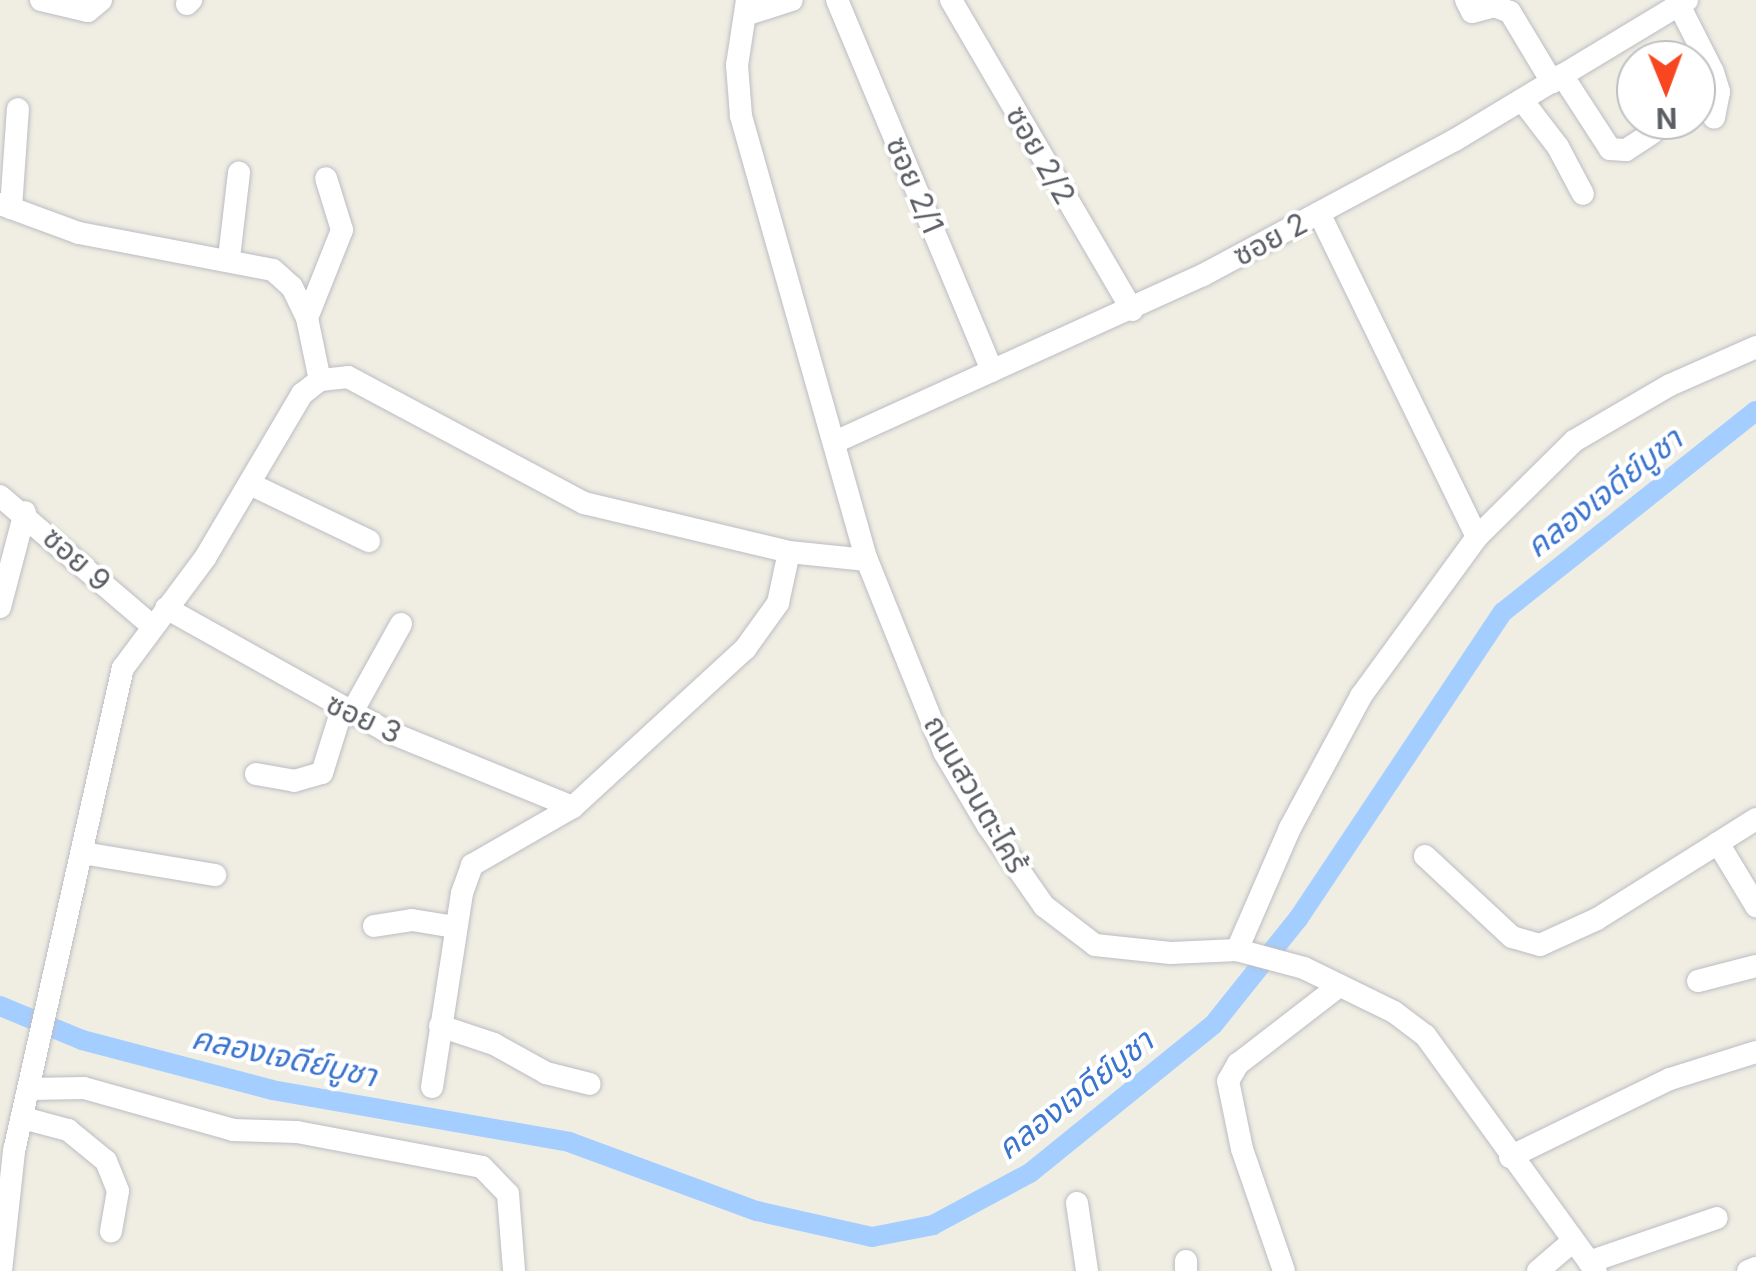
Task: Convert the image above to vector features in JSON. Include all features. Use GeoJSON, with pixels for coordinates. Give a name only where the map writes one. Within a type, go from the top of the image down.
{"type":"FeatureCollection","features":[{"type":"Feature","properties":{"kind":"street"},"geometry":{"type":"LineString","coordinates":[[42,0],[88,11],[101,0]]}},
{"type":"Feature","properties":{"kind":"street"},"geometry":{"type":"LineString","coordinates":[[746,7],[792,0]]}},
{"type":"Feature","properties":{"kind":"street","name":"ซอย 2/1"},"geometry":{"type":"LineString","coordinates":[[838,0],[992,371]]}},
{"type":"Feature","properties":{"kind":"street","name":"ซอย 2/2"},"geometry":{"type":"LineString","coordinates":[[950,0],[1132,310]]}},
{"type":"Feature","properties":{"kind":"street"},"geometry":{"type":"LineString","coordinates":[[1466,0],[1472,12],[1494,6],[1510,12],[1610,150],[1626,150],[1641,140]]}},
{"type":"Feature","properties":{"kind":"street"},"geometry":{"type":"LineString","coordinates":[[1683,3],[1699,40]]}},
{"type":"Feature","properties":{"kind":"street","name":"ซอย 2"},"geometry":{"type":"LineString","coordinates":[[835,442],[1132,310],[1319,213],[1522,100],[1683,3]]}},
{"type":"Feature","properties":{"kind":"street","name":"ถนนสวนตะไคร้"},"geometry":{"type":"LineString","coordinates":[[746,7],[737,65],[741,116],[868,560],[944,752],[1044,906],[1095,944],[1171,952],[1247,953],[1304,968],[1425,1035],[1510,1157],[1593,1266]]}},
{"type":"Feature","properties":{"kind":"street"},"geometry":{"type":"LineString","coordinates":[[1716,82],[1716,108]]}},
{"type":"Feature","properties":{"kind":"street"},"geometry":{"type":"LineString","coordinates":[[1522,100],[1558,147],[1583,194]]}},
{"type":"Feature","properties":{"kind":"street"},"geometry":{"type":"LineString","coordinates":[[18,108],[6,206],[79,232],[230,258],[273,270],[292,287],[307,318],[320,380]]}},
{"type":"Feature","properties":{"kind":"street"},"geometry":{"type":"LineString","coordinates":[[230,258],[239,173]]}},
{"type":"Feature","properties":{"kind":"street"},"geometry":{"type":"LineString","coordinates":[[307,318],[342,230],[326,178]]}},
{"type":"Feature","properties":{"kind":"street"},"geometry":{"type":"LineString","coordinates":[[1319,213],[1477,537]]}},
{"type":"Feature","properties":{"kind":"street"},"geometry":{"type":"LineString","coordinates":[[1247,953],[1290,828],[1361,696],[1477,537],[1574,441],[1670,385],[1756,347]]}},
{"type":"Feature","properties":{"kind":"street"},"geometry":{"type":"LineString","coordinates":[[1,1271],[7,1150],[23,1118],[39,1055],[123,668],[250,484],[302,394],[320,380],[348,378],[584,503],[789,552],[868,560]]}},
{"type":"Feature","properties":{"kind":"street"},"geometry":{"type":"LineString","coordinates":[[250,484],[368,541]]}},
{"type":"Feature","properties":{"kind":"street","name":"ซอย 9"},"geometry":{"type":"LineString","coordinates":[[0,496],[158,616]]}},
{"type":"Feature","properties":{"kind":"street"},"geometry":{"type":"LineString","coordinates":[[0,607],[25,512]]}},
{"type":"Feature","properties":{"kind":"street"},"geometry":{"type":"LineString","coordinates":[[432,1087],[455,927],[472,864],[572,807],[756,636],[778,603],[789,552]]}},
{"type":"Feature","properties":{"kind":"street","name":"ซอย 3"},"geometry":{"type":"LineString","coordinates":[[158,616],[346,711],[572,807]]}},
{"type":"Feature","properties":{"kind":"street"},"geometry":{"type":"LineString","coordinates":[[256,774],[294,781],[322,773],[346,711],[401,624]]}},
{"type":"Feature","properties":{"kind":"street"},"geometry":{"type":"LineString","coordinates":[[1425,856],[1512,937],[1540,945],[1597,919],[1756,819]]}},
{"type":"Feature","properties":{"kind":"street"},"geometry":{"type":"LineString","coordinates":[[1718,844],[1756,906]]}},
{"type":"Feature","properties":{"kind":"street"},"geometry":{"type":"LineString","coordinates":[[82,853],[215,875]]}},
{"type":"Feature","properties":{"kind":"street"},"geometry":{"type":"LineString","coordinates":[[374,926],[412,920],[455,927]]}},
{"type":"Feature","properties":{"kind":"street"},"geometry":{"type":"LineString","coordinates":[[1698,982],[1756,966]]}},
{"type":"Feature","properties":{"kind":"street"},"geometry":{"type":"LineString","coordinates":[[1284,1271],[1228,1103],[1228,1081],[1238,1064],[1339,986]]}},
{"type":"Feature","properties":{"kind":"street"},"geometry":{"type":"LineString","coordinates":[[440,1026],[494,1044],[546,1072],[590,1084]]}},
{"type":"Feature","properties":{"kind":"street"},"geometry":{"type":"LineString","coordinates":[[1510,1157],[1670,1079],[1756,1052]]}},
{"type":"Feature","properties":{"kind":"street"},"geometry":{"type":"LineString","coordinates":[[30,1090],[84,1088],[233,1130],[298,1132],[482,1167],[508,1194],[514,1271]]}},
{"type":"Feature","properties":{"kind":"street"},"geometry":{"type":"LineString","coordinates":[[23,1118],[68,1130],[106,1161],[118,1191],[111,1231]]}},
{"type":"Feature","properties":{"kind":"street"},"geometry":{"type":"LineString","coordinates":[[1076,1204],[1087,1271]]}},
{"type":"Feature","properties":{"kind":"street"},"geometry":{"type":"LineString","coordinates":[[1593,1266],[1717,1218]]}},
{"type":"Feature","properties":{"kind":"street"},"geometry":{"type":"LineString","coordinates":[[1538,1271],[1574,1241]]}},
{"type":"Feature","properties":{"kind":"street"},"geometry":{"type":"LineString","coordinates":[[1748,1271],[1756,1268]]}},
{"type":"Feature","properties":{"kind":"waterway","name":"คลองเจดีย์บูชา"},"geometry":{"type":"LineString","coordinates":[[0,1006],[82,1040],[272,1090],[569,1142],[757,1211],[872,1237],[933,1225],[1030,1173],[1213,1025],[1298,919],[1503,612],[1756,411]]}}]}
